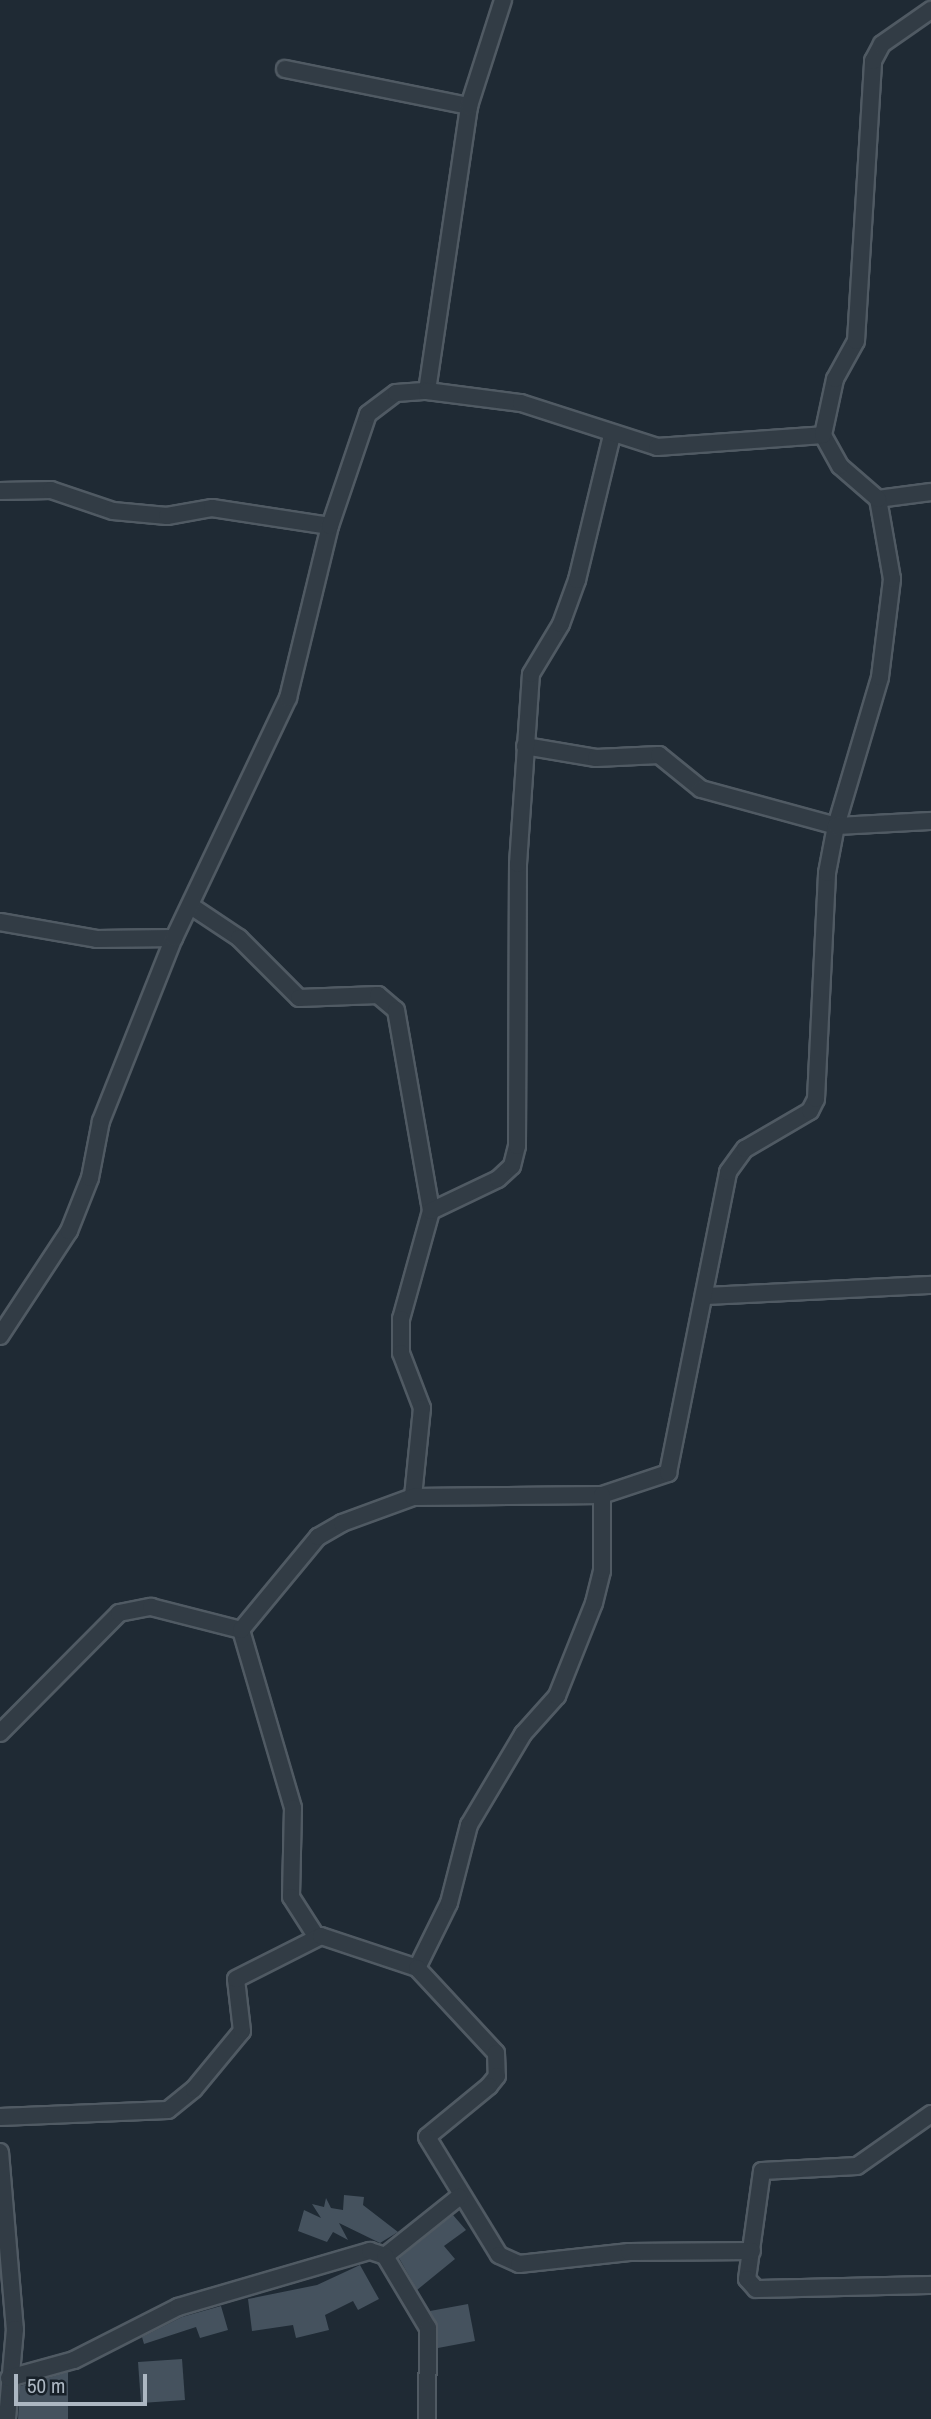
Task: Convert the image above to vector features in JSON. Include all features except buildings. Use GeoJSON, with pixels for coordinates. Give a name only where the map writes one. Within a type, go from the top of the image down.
{"type":"FeatureCollection","features":[{"type":"Feature","properties":{"kind":"street"},"geometry":{"type":"LineString","coordinates":[[428,391],[469,106],[503,0]]}},
{"type":"Feature","properties":{"kind":"street"},"geometry":{"type":"LineString","coordinates":[[241,1630],[318,1537],[413,1497],[602,1494],[659,1480],[675,1463],[729,1172],[745,1149],[810,1111],[817,1100],[827,873],[836,826],[880,677],[892,579],[878,499],[840,466],[823,435],[835,379],[856,341],[873,61],[882,44],[931,10]]}},
{"type":"Feature","properties":{"kind":"street"},"geometry":{"type":"LineString","coordinates":[[285,69],[469,106]]}},
{"type":"Feature","properties":{"kind":"street"},"geometry":{"type":"LineString","coordinates":[[0,1336],[69,1231],[90,1178],[101,1121],[174,938],[288,698],[330,526],[368,414],[396,393],[428,391],[521,403],[612,435],[657,447],[823,435]]}},
{"type":"Feature","properties":{"kind":"street"},"geometry":{"type":"LineString","coordinates":[[431,1211],[498,1180],[512,1166],[517,1146],[513,1098],[525,746],[531,674],[561,624],[577,580],[612,435]]}},
{"type":"Feature","properties":{"kind":"street"},"geometry":{"type":"LineString","coordinates":[[0,491],[51,490],[113,511],[167,516],[212,508],[330,526]]}},
{"type":"Feature","properties":{"kind":"street"},"geometry":{"type":"LineString","coordinates":[[878,499],[931,492]]}},
{"type":"Feature","properties":{"kind":"street"},"geometry":{"type":"LineString","coordinates":[[525,746],[596,758],[659,755],[701,789],[836,826],[931,821]]}},
{"type":"Feature","properties":{"kind":"street"},"geometry":{"type":"LineString","coordinates":[[191,906],[239,938],[299,998],[378,995],[396,1010],[431,1211],[401,1319],[401,1353],[422,1408],[413,1497]]}},
{"type":"Feature","properties":{"kind":"street"},"geometry":{"type":"LineString","coordinates":[[0,922],[97,939],[174,938]]}},
{"type":"Feature","properties":{"kind":"street"},"geometry":{"type":"LineString","coordinates":[[704,1296],[931,1285]]}},
{"type":"Feature","properties":{"kind":"street"},"geometry":{"type":"LineString","coordinates":[[417,1968],[449,1903],[468,1825],[523,1734],[557,1696],[594,1603],[602,1571],[602,1494]]}},
{"type":"Feature","properties":{"kind":"street"},"geometry":{"type":"LineString","coordinates":[[0,1733],[119,1613],[151,1607],[241,1630]]}},
{"type":"Feature","properties":{"kind":"street"},"geometry":{"type":"LineString","coordinates":[[241,1630],[293,1808],[291,1897],[316,1936],[417,1968],[496,2053],[499,2064],[489,2086],[427,2137],[459,2197],[499,2255],[519,2264],[629,2252],[752,2251]]}},
{"type":"Feature","properties":{"kind":"street"},"geometry":{"type":"LineString","coordinates":[[0,2117],[168,2110],[194,2089],[242,2031],[236,1979],[316,1936]]}},
{"type":"Feature","properties":{"kind":"street"},"geometry":{"type":"LineString","coordinates":[[931,2114],[857,2166],[762,2171],[747,2279],[756,2289],[931,2285]]}},
{"type":"Feature","properties":{"kind":"street"},"geometry":{"type":"LineString","coordinates":[[0,2152],[15,2329],[7,2419]]}},
{"type":"Feature","properties":{"kind":"street"},"geometry":{"type":"LineString","coordinates":[[9,2378],[74,2360],[178,2307],[361,2252],[385,2256],[459,2197]]}},
{"type":"Feature","properties":{"kind":"street"},"geometry":{"type":"LineString","coordinates":[[385,2256],[428,2328],[428,2419]]}}]}
